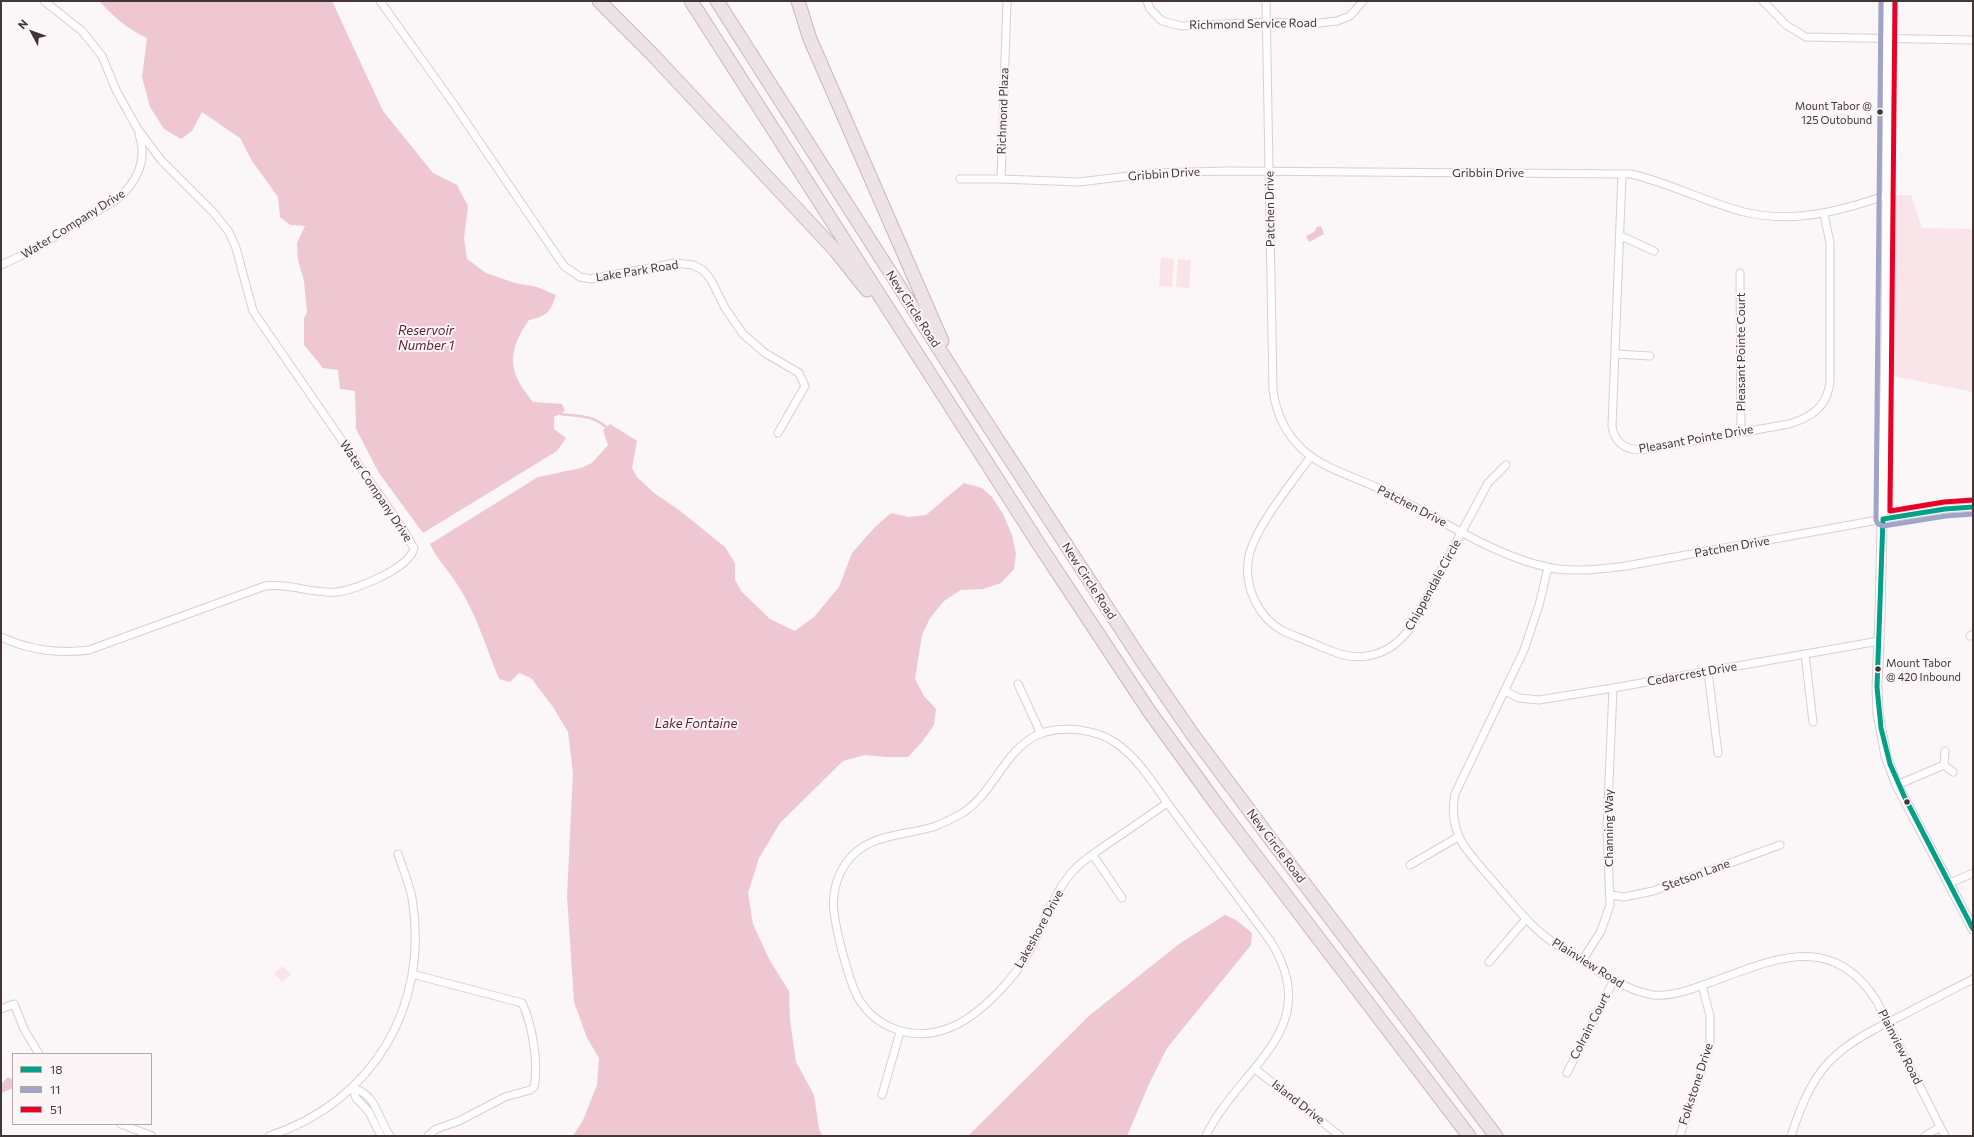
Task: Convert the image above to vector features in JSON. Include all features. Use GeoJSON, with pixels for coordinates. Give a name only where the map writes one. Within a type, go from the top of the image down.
{"type":"FeatureCollection","features":[{"type":"Feature","properties":{"kind":"highway"},"geometry":{"type":"LineString","coordinates":[[599,1],[652,54],[836,251],[876,301],[956,413]]}},
{"type":"Feature","properties":{"kind":"highway","name":"New Circle Road"},"geometry":{"type":"LineString","coordinates":[[691,1],[1149,711],[1222,811],[1469,1136]]}},
{"type":"Feature","properties":{"kind":"highway","name":"New Circle Road"},"geometry":{"type":"LineString","coordinates":[[717,1],[980,413],[1091,584],[1193,735],[1496,1136]]}},
{"type":"Feature","properties":{"kind":"highway"},"geometry":{"type":"LineString","coordinates":[[794,1],[939,334],[980,413]]}},
{"type":"Feature","properties":{"kind":"highway"},"geometry":{"type":"LineString","coordinates":[[798,1],[807,30]]}},
{"type":"Feature","properties":{"kind":"street","name":"Water Company Drive"},"geometry":{"type":"LineString","coordinates":[[1,637],[13,643],[37,649],[65,652],[89,650],[265,586],[283,586],[337,592],[349,589],[394,571],[405,563],[413,552],[412,545],[403,529],[253,311],[236,248],[229,232],[214,213],[161,160],[137,128],[116,90],[105,63],[92,42],[82,31],[44,1]]}},
{"type":"Feature","properties":{"kind":"street","name":"Lake Park Road"},"geometry":{"type":"LineString","coordinates":[[380,1],[453,103],[564,266],[580,276],[591,279],[675,263],[692,265],[702,270],[711,280],[725,308],[743,334],[765,353],[799,373],[805,386],[778,433]]}},
{"type":"Feature","properties":{"kind":"street","name":"Richmond Plaza"},"geometry":{"type":"LineString","coordinates":[[1001,179],[1007,1]]}},
{"type":"Feature","properties":{"kind":"street","name":"Richmond Service Road"},"geometry":{"type":"LineString","coordinates":[[1147,1],[1150,9],[1156,16],[1170,24],[1182,26],[1266,22],[1310,24],[1337,21],[1350,16],[1363,1]]}},
{"type":"Feature","properties":{"kind":"street","name":"Patchen Drive"},"geometry":{"type":"LineString","coordinates":[[1266,1],[1275,400],[1285,428],[1297,444],[1311,456],[1383,490],[1509,554],[1548,568],[1589,570],[1626,566],[1883,519],[1945,509],[1973,507]]}},
{"type":"Feature","properties":{"kind":"street"},"geometry":{"type":"LineString","coordinates":[[1763,1],[1786,25],[1806,37],[1973,40]]}},
{"type":"Feature","properties":{"kind":"street"},"geometry":{"type":"LineString","coordinates":[[1888,1],[1889,39],[1883,519],[1877,687],[1879,726],[1886,756],[1897,784],[1948,884],[1973,929]]}},
{"type":"Feature","properties":{"kind":"street","name":"Water Company Drive"},"geometry":{"type":"LineString","coordinates":[[1,265],[33,250],[116,200],[126,192],[135,180],[141,166],[143,147],[137,128]]}},
{"type":"Feature","properties":{"kind":"street","name":"Gribbin Drive"},"geometry":{"type":"LineString","coordinates":[[1001,179],[1080,182],[1154,172],[1270,171],[1631,174],[1660,181],[1724,205],[1755,214],[1788,217],[1824,214],[1887,195]]}},
{"type":"Feature","properties":{"kind":"street","name":"Pleasant Pointe Drive"},"geometry":{"type":"LineString","coordinates":[[1622,174],[1621,236],[1612,426],[1613,433],[1622,445],[1629,449],[1642,450],[1803,420],[1820,409],[1829,391],[1831,262],[1830,244],[1824,214]]}},
{"type":"Feature","properties":{"kind":"street"},"geometry":{"type":"LineString","coordinates":[[960,179],[1001,179]]}},
{"type":"Feature","properties":{"kind":"street"},"geometry":{"type":"LineString","coordinates":[[1621,236],[1654,251]]}},
{"type":"Feature","properties":{"kind":"street","name":"Pleasant Pointe Court"},"geometry":{"type":"LineString","coordinates":[[1740,273],[1741,431]]}},
{"type":"Feature","properties":{"kind":"street"},"geometry":{"type":"LineString","coordinates":[[1616,354],[1650,356]]}},
{"type":"Feature","properties":{"kind":"street","name":"Chippendale Circle"},"geometry":{"type":"LineString","coordinates":[[1311,456],[1253,540],[1248,561],[1248,578],[1252,596],[1267,617],[1284,631],[1346,656],[1365,657],[1386,651],[1396,644],[1409,630],[1488,483],[1506,465]]}},
{"type":"Feature","properties":{"kind":"street","name":"Plainview Road"},"geometry":{"type":"LineString","coordinates":[[1548,568],[1534,622],[1524,650],[1457,787],[1453,810],[1458,837],[1469,853],[1526,919],[1543,935],[1582,961],[1638,992],[1655,995],[1674,994],[1781,958],[1792,956],[1820,958],[1845,968],[1861,980],[1872,994],[1888,1022],[1945,1136]]}},
{"type":"Feature","properties":{"kind":"street","name":"Cedarcrest Drive"},"geometry":{"type":"LineString","coordinates":[[1505,690],[1519,698],[1539,700],[1708,672],[1879,641]]}},
{"type":"Feature","properties":{"kind":"street"},"geometry":{"type":"LineString","coordinates":[[1805,654],[1813,722]]}},
{"type":"Feature","properties":{"kind":"street"},"geometry":{"type":"LineString","coordinates":[[1708,672],[1718,753]]}},
{"type":"Feature","properties":{"kind":"street"},"geometry":{"type":"LineString","coordinates":[[1018,684],[1041,734]]}},
{"type":"Feature","properties":{"kind":"street","name":"Channing Way"},"geometry":{"type":"LineString","coordinates":[[1582,961],[1601,931],[1607,917],[1611,895],[1607,829],[1613,688]]}},
{"type":"Feature","properties":{"kind":"street","name":"Lakeshore Drive"},"geometry":{"type":"LineString","coordinates":[[1167,803],[1093,854],[1075,869],[1068,877],[1057,895],[1022,963],[997,993],[972,1014],[950,1028],[927,1034],[900,1032],[876,1018],[862,1004],[854,989],[834,921],[832,907],[833,894],[840,872],[855,853],[869,843],[894,835],[933,827],[967,810],[983,793],[1015,752],[1030,739],[1052,731],[1082,730],[1098,734],[1114,741],[1134,758],[1271,942],[1283,966],[1288,1000],[1284,1019],[1273,1046],[1224,1106],[1206,1136]]}},
{"type":"Feature","properties":{"kind":"street"},"geometry":{"type":"LineString","coordinates":[[1944,765],[1945,751]]}},
{"type":"Feature","properties":{"kind":"street"},"geometry":{"type":"LineString","coordinates":[[1897,784],[1944,765]]}},
{"type":"Feature","properties":{"kind":"street"},"geometry":{"type":"LineString","coordinates":[[1944,765],[1953,772]]}},
{"type":"Feature","properties":{"kind":"street"},"geometry":{"type":"LineString","coordinates":[[1410,865],[1458,837]]}},
{"type":"Feature","properties":{"kind":"street","name":"Stetson Lane"},"geometry":{"type":"LineString","coordinates":[[1611,895],[1624,897],[1653,891],[1780,844]]}},
{"type":"Feature","properties":{"kind":"street"},"geometry":{"type":"LineString","coordinates":[[269,1136],[316,1116],[353,1088],[373,1066],[389,1040],[406,1002],[412,974],[415,935],[413,907],[408,882],[398,854]]}},
{"type":"Feature","properties":{"kind":"street"},"geometry":{"type":"LineString","coordinates":[[1093,854],[1122,898]]}},
{"type":"Feature","properties":{"kind":"street"},"geometry":{"type":"LineString","coordinates":[[1948,884],[1973,873]]}},
{"type":"Feature","properties":{"kind":"street"},"geometry":{"type":"LineString","coordinates":[[1489,962],[1526,919]]}},
{"type":"Feature","properties":{"kind":"street"},"geometry":{"type":"LineString","coordinates":[[412,974],[522,1003],[529,1018],[536,1071],[534,1087],[530,1090],[505,1097],[460,1121],[436,1129],[428,1136]]}},
{"type":"Feature","properties":{"kind":"street"},"geometry":{"type":"LineString","coordinates":[[1791,1136],[1804,1100],[1823,1069],[1841,1050],[1860,1036],[1973,979]]}},
{"type":"Feature","properties":{"kind":"street","name":"Colrain Court"},"geometry":{"type":"LineString","coordinates":[[1567,1073],[1614,980]]}},
{"type":"Feature","properties":{"kind":"street","name":"Folkstone Drive"},"geometry":{"type":"LineString","coordinates":[[1680,1136],[1710,1044],[1710,1016],[1702,985]]}},
{"type":"Feature","properties":{"kind":"street"},"geometry":{"type":"LineString","coordinates":[[1,1009],[14,1004],[24,1029],[38,1053]]}},
{"type":"Feature","properties":{"kind":"street"},"geometry":{"type":"LineString","coordinates":[[882,1095],[900,1032]]}},
{"type":"Feature","properties":{"kind":"street","name":"Island Drive"},"geometry":{"type":"LineString","coordinates":[[1255,1069],[1340,1136]]}},
{"type":"Feature","properties":{"kind":"street"},"geometry":{"type":"LineString","coordinates":[[353,1088],[356,1098],[369,1112],[381,1136]]}},
{"type":"Feature","properties":{"kind":"street"},"geometry":{"type":"LineString","coordinates":[[353,1088],[363,1091],[372,1101],[390,1136]]}},
{"type":"Feature","properties":{"kind":"street"},"geometry":{"type":"LineString","coordinates":[[124,1125],[152,1136]]}},
{"type":"Feature","properties":{"kind":"street"},"geometry":{"type":"LineString","coordinates":[[1925,1136],[1940,1127]]}},
{"type":"Feature","properties":{"kind":"shaded area"},"geometry":{"type":"Polygon","coordinates":[[[1894,195],[1911,195],[1922,228],[1973,229],[1973,392],[1893,376],[1890,200],[1894,195]]]}},
{"type":"Feature","properties":{"kind":"shaded area"},"geometry":{"type":"Polygon","coordinates":[[[1161,258],[1174,259],[1172,287],[1159,286],[1161,258]]]}},
{"type":"Feature","properties":{"kind":"shaded area"},"geometry":{"type":"Polygon","coordinates":[[[1178,259],[1191,260],[1189,288],[1176,287],[1178,259]]]}},
{"type":"Feature","properties":{"kind":"shaded area"},"geometry":{"type":"Polygon","coordinates":[[[283,966],[291,975],[282,982],[274,973],[283,966]]]}},
{"type":"Feature","properties":{"kind":"water","name":"Reservoir Number 1"},"geometry":{"type":"Polygon","coordinates":[[[99,1],[332,1],[383,111],[433,173],[457,185],[468,206],[464,238],[467,259],[486,273],[515,283],[537,287],[556,295],[550,310],[547,313],[529,320],[516,343],[513,362],[519,381],[533,402],[562,404],[565,411],[554,417],[554,429],[566,438],[557,451],[423,533],[379,473],[356,429],[355,391],[340,389],[338,370],[323,368],[304,345],[304,318],[307,312],[304,281],[298,260],[297,243],[305,226],[290,225],[280,217],[278,197],[252,161],[240,138],[202,112],[192,131],[181,139],[164,129],[150,107],[142,77],[147,38],[133,31],[121,22],[99,1]]]}},
{"type":"Feature","properties":{"kind":"water"},"geometry":{"type":"Polygon","coordinates":[[[1321,226],[1324,234],[1309,242],[1306,236],[1314,232],[1317,227],[1321,226]]]}},
{"type":"Feature","properties":{"kind":"water","name":"Lake Fontaine"},"geometry":{"type":"Polygon","coordinates":[[[610,424],[637,441],[632,468],[637,477],[654,493],[679,510],[725,547],[735,563],[735,580],[742,592],[770,619],[795,631],[814,617],[839,587],[852,553],[875,527],[891,513],[909,517],[926,515],[964,483],[982,488],[992,497],[1003,514],[1012,535],[1016,554],[1014,569],[1001,583],[983,589],[961,590],[944,601],[930,618],[922,635],[915,679],[924,696],[936,709],[934,725],[922,742],[908,757],[865,755],[843,761],[780,823],[759,858],[748,893],[753,924],[770,961],[789,991],[790,1020],[796,1062],[814,1095],[819,1129],[823,1136],[573,1136],[583,1120],[597,1085],[599,1058],[587,1038],[574,1002],[567,896],[573,773],[568,732],[553,707],[531,678],[519,673],[510,682],[499,679],[480,630],[464,595],[430,544],[538,477],[581,468],[592,463],[608,445],[603,430],[610,424]]]}},
{"type":"Feature","properties":{"kind":"water"},"geometry":{"type":"Polygon","coordinates":[[[1225,915],[1236,920],[1252,933],[1251,945],[1167,1048],[1149,1084],[1127,1136],[968,1136],[1090,1015],[1179,944],[1225,915]]]}},
{"type":"Feature","properties":{"kind":"water"},"geometry":{"type":"Polygon","coordinates":[[[8,1077],[12,1079],[12,1088],[1,1093],[1,1084],[8,1077]]]}},
{"type":"Feature","properties":{"kind":"waterway"},"geometry":{"type":"LineString","coordinates":[[560,414],[590,418],[606,427]]}},
{"type":"Feature","properties":{"kind":"transit line","name":"11"},"geometry":{"type":"LineString","coordinates":[[1881,1],[1876,520],[1878,524],[1883,526],[1946,516],[1973,514]]}},
{"type":"Feature","properties":{"kind":"transit line","name":"51"},"geometry":{"type":"LineString","coordinates":[[1895,1],[1890,511],[1944,502],[1973,500]]}},
{"type":"Feature","properties":{"kind":"transit line","name":"18"},"geometry":{"type":"LineString","coordinates":[[1883,519],[1945,509],[1973,507]]}},
{"type":"Feature","properties":{"kind":"transit line","name":"18"},"geometry":{"type":"LineString","coordinates":[[1883,519],[1877,687],[1881,728],[1890,764],[1905,798],[1973,929]]}},
{"type":"Feature","properties":{"kind":"place","name":"Mount Tabor @ 125 Outobund"},"geometry":{"type":"Point","coordinates":[1880,112]}},
{"type":"Feature","properties":{"kind":"place","name":"Mount Tabor @ 420 Inbound"},"geometry":{"type":"Point","coordinates":[1878,669]}}]}
